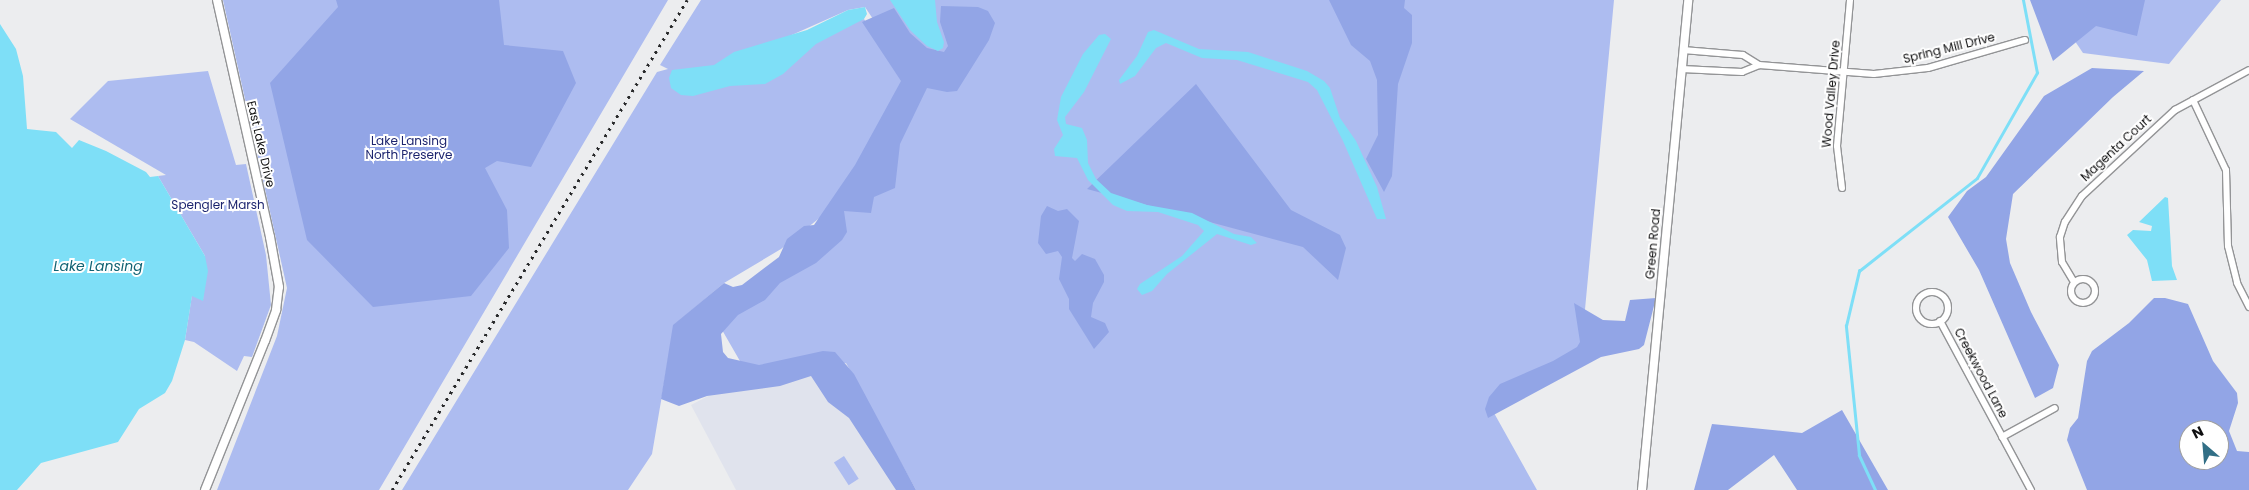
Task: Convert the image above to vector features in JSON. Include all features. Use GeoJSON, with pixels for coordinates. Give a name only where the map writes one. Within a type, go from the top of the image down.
{"type":"FeatureCollection","features":[{"type":"Feature","properties":{"kind":"street","name":"East Lake Drive"},"geometry":{"type":"LineString","coordinates":[[205,490],[265,341],[276,310],[279,287],[270,237],[217,0]]}},
{"type":"Feature","properties":{"kind":"street","name":"Green Road"},"geometry":{"type":"LineString","coordinates":[[1642,490],[1688,0]]}},
{"type":"Feature","properties":{"kind":"street","name":"Wood Valley Drive"},"geometry":{"type":"LineString","coordinates":[[1842,188],[1837,146],[1850,0]]}},
{"type":"Feature","properties":{"kind":"street","name":"Spring Mill Drive"},"geometry":{"type":"LineString","coordinates":[[1683,50],[1743,55],[1759,65],[1844,74],[1916,70],[2025,40]]}},
{"type":"Feature","properties":{"kind":"street","name":"Spring Mill Drive"},"geometry":{"type":"LineString","coordinates":[[1682,68],[1742,72],[1759,65]]}},
{"type":"Feature","properties":{"kind":"street","name":"Magenta Court"},"geometry":{"type":"LineString","coordinates":[[2074,282],[2062,262],[2060,246],[2062,229],[2072,208],[2169,114],[2249,70]]}},
{"type":"Feature","properties":{"kind":"street"},"geometry":{"type":"LineString","coordinates":[[2193,100],[2226,170],[2228,246],[2233,271],[2249,307]]}},
{"type":"Feature","properties":{"kind":"street","name":"Creekwood Lane"},"geometry":{"type":"LineString","coordinates":[[1935,292],[1945,300],[1946,313],[1940,321],[1928,323],[1918,316],[1917,302],[1922,295],[1935,292]]}},
{"type":"Feature","properties":{"kind":"street","name":"Creekwood Lane"},"geometry":{"type":"LineString","coordinates":[[1940,321],[2031,490]]}},
{"type":"Feature","properties":{"kind":"street","name":"Creekwood Lane"},"geometry":{"type":"LineString","coordinates":[[2002,437],[2055,408]]}},
{"type":"Feature","properties":{"kind":"shaded area"},"geometry":{"type":"Polygon","coordinates":[[[846,363],[916,490],[736,490],[691,405],[748,375],[846,363]]]}},
{"type":"Feature","properties":{"kind":"green space","name":"Lake Lansing North Preserve"},"geometry":{"type":"Polygon","coordinates":[[[223,0],[668,0],[379,490],[217,490],[277,336],[287,288],[223,0]]]}},
{"type":"Feature","properties":{"kind":"green space"},"geometry":{"type":"Polygon","coordinates":[[[336,0],[499,0],[504,45],[563,51],[576,83],[531,167],[497,161],[485,168],[507,210],[509,248],[471,296],[373,307],[307,240],[270,83],[338,7],[336,0]]]}},
{"type":"Feature","properties":{"kind":"green space"},"geometry":{"type":"Polygon","coordinates":[[[701,0],[1614,0],[1581,352],[1489,404],[1537,490],[916,490],[846,363],[748,375],[714,316],[840,215],[913,79],[865,7],[848,10],[776,42],[864,19],[904,81],[843,199],[781,249],[724,283],[674,325],[652,454],[628,490],[402,490],[657,72],[668,69],[660,65],[701,0]]]}},
{"type":"Feature","properties":{"kind":"green space"},"geometry":{"type":"Polygon","coordinates":[[[1329,0],[1405,0],[1404,8],[1412,15],[1412,43],[1398,84],[1392,176],[1384,192],[1366,159],[1378,135],[1377,80],[1370,61],[1351,45],[1329,0]]]}},
{"type":"Feature","properties":{"kind":"green space"},"geometry":{"type":"Polygon","coordinates":[[[2030,0],[2145,0],[2137,36],[2096,26],[2053,61],[2030,0]]]}},
{"type":"Feature","properties":{"kind":"green space"},"geometry":{"type":"Polygon","coordinates":[[[2047,0],[2221,0],[2169,64],[2083,53],[2047,0]]]}},
{"type":"Feature","properties":{"kind":"green space"},"geometry":{"type":"Polygon","coordinates":[[[941,6],[978,7],[988,11],[995,23],[989,40],[957,91],[947,92],[927,88],[900,144],[895,188],[874,197],[871,213],[844,211],[847,232],[842,240],[816,263],[780,283],[765,300],[738,315],[721,334],[723,352],[728,358],[759,365],[823,351],[835,352],[854,374],[916,490],[896,490],[849,418],[828,402],[811,376],[780,386],[707,396],[679,406],[661,399],[673,325],[724,283],[733,287],[742,285],[779,257],[787,239],[804,226],[814,225],[855,165],[901,81],[862,22],[894,8],[910,33],[927,48],[944,52],[948,46],[940,22],[941,6]]]}},
{"type":"Feature","properties":{"kind":"green space"},"geometry":{"type":"Polygon","coordinates":[[[2092,68],[2144,71],[2113,97],[2013,194],[2006,239],[2010,263],[2031,312],[2059,365],[2053,388],[2035,398],[1979,270],[1948,217],[1967,191],[1986,177],[2044,96],[2092,68]]]}},
{"type":"Feature","properties":{"kind":"green space","name":"Spengler Marsh"},"geometry":{"type":"Polygon","coordinates":[[[208,71],[236,165],[246,164],[266,255],[271,305],[252,357],[244,356],[237,371],[194,342],[185,340],[192,295],[203,300],[205,256],[158,176],[166,175],[70,119],[108,81],[208,71]]]}},
{"type":"Feature","properties":{"kind":"green space"},"geometry":{"type":"Polygon","coordinates":[[[1196,84],[1291,210],[1340,235],[1346,248],[1338,280],[1303,247],[1087,189],[1196,84]]]}},
{"type":"Feature","properties":{"kind":"green space"},"geometry":{"type":"Polygon","coordinates":[[[1047,206],[1058,211],[1067,209],[1079,221],[1072,258],[1075,261],[1082,254],[1095,259],[1104,275],[1104,282],[1093,303],[1091,317],[1105,323],[1109,332],[1094,349],[1069,309],[1069,299],[1059,279],[1062,257],[1058,251],[1046,254],[1038,243],[1041,216],[1047,206]]]}},
{"type":"Feature","properties":{"kind":"green space"},"geometry":{"type":"Polygon","coordinates":[[[1656,298],[1644,345],[1639,349],[1601,357],[1488,418],[1485,409],[1489,397],[1500,384],[1553,361],[1577,347],[1580,342],[1574,303],[1603,320],[1625,321],[1630,300],[1656,298]]]}},
{"type":"Feature","properties":{"kind":"green space"},"geometry":{"type":"Polygon","coordinates":[[[2154,298],[2165,298],[2188,304],[2213,361],[2237,393],[2238,403],[2229,431],[2237,451],[2249,452],[2249,490],[2087,490],[2067,440],[2070,428],[2078,418],[2087,361],[2092,351],[2129,323],[2154,298]]]}},
{"type":"Feature","properties":{"kind":"green space"},"geometry":{"type":"Polygon","coordinates":[[[1842,410],[1888,490],[1797,490],[1774,455],[1728,490],[1694,490],[1712,424],[1802,433],[1842,410]]]}},
{"type":"Feature","properties":{"kind":"green space"},"geometry":{"type":"Polygon","coordinates":[[[844,456],[859,479],[849,485],[834,463],[844,456]]]}},
{"type":"Feature","properties":{"kind":"water"},"geometry":{"type":"Polygon","coordinates":[[[890,0],[935,0],[937,22],[944,42],[943,48],[938,51],[927,46],[910,30],[890,0]]]}},
{"type":"Feature","properties":{"kind":"water"},"geometry":{"type":"Polygon","coordinates":[[[865,7],[867,14],[864,19],[816,44],[783,74],[765,84],[730,86],[693,96],[681,95],[671,88],[669,78],[672,70],[714,65],[734,52],[807,30],[848,10],[865,7]]]}},
{"type":"Feature","properties":{"kind":"water","name":"Lake Lansing"},"geometry":{"type":"Polygon","coordinates":[[[0,24],[16,49],[23,76],[27,129],[56,132],[72,148],[79,140],[106,151],[146,172],[150,177],[158,176],[205,256],[208,271],[203,301],[192,296],[185,340],[172,381],[165,393],[139,409],[118,442],[41,463],[17,490],[0,490],[0,24]]]}},
{"type":"Feature","properties":{"kind":"water"},"geometry":{"type":"Polygon","coordinates":[[[1154,30],[1199,49],[1248,52],[1307,71],[1324,81],[1330,88],[1340,118],[1356,141],[1377,187],[1386,219],[1377,219],[1343,141],[1317,90],[1308,82],[1237,60],[1202,58],[1166,43],[1156,48],[1135,76],[1120,84],[1119,80],[1137,56],[1148,32],[1154,30]]]}},
{"type":"Feature","properties":{"kind":"water"},"geometry":{"type":"Polygon","coordinates":[[[1105,34],[1111,39],[1084,92],[1065,117],[1066,124],[1082,128],[1087,140],[1088,163],[1096,179],[1111,193],[1147,205],[1192,213],[1234,234],[1251,237],[1257,243],[1251,245],[1217,234],[1167,274],[1152,291],[1142,295],[1137,289],[1140,284],[1182,256],[1204,231],[1198,225],[1158,212],[1127,211],[1113,205],[1088,180],[1077,158],[1055,156],[1054,149],[1063,135],[1057,120],[1061,97],[1083,54],[1099,35],[1105,34]]]}},
{"type":"Feature","properties":{"kind":"water"},"geometry":{"type":"Polygon","coordinates":[[[2165,197],[2168,198],[2172,266],[2177,280],[2152,281],[2147,260],[2127,235],[2133,230],[2151,231],[2152,226],[2139,222],[2165,197]]]}},
{"type":"Feature","properties":{"kind":"waterway"},"geometry":{"type":"LineString","coordinates":[[1875,490],[1859,455],[1846,326],[1859,271],[1977,178],[2037,73],[2023,0]]}},
{"type":"Feature","properties":{"kind":"railway"},"geometry":{"type":"LineString","coordinates":[[392,490],[687,0]]}}]}
